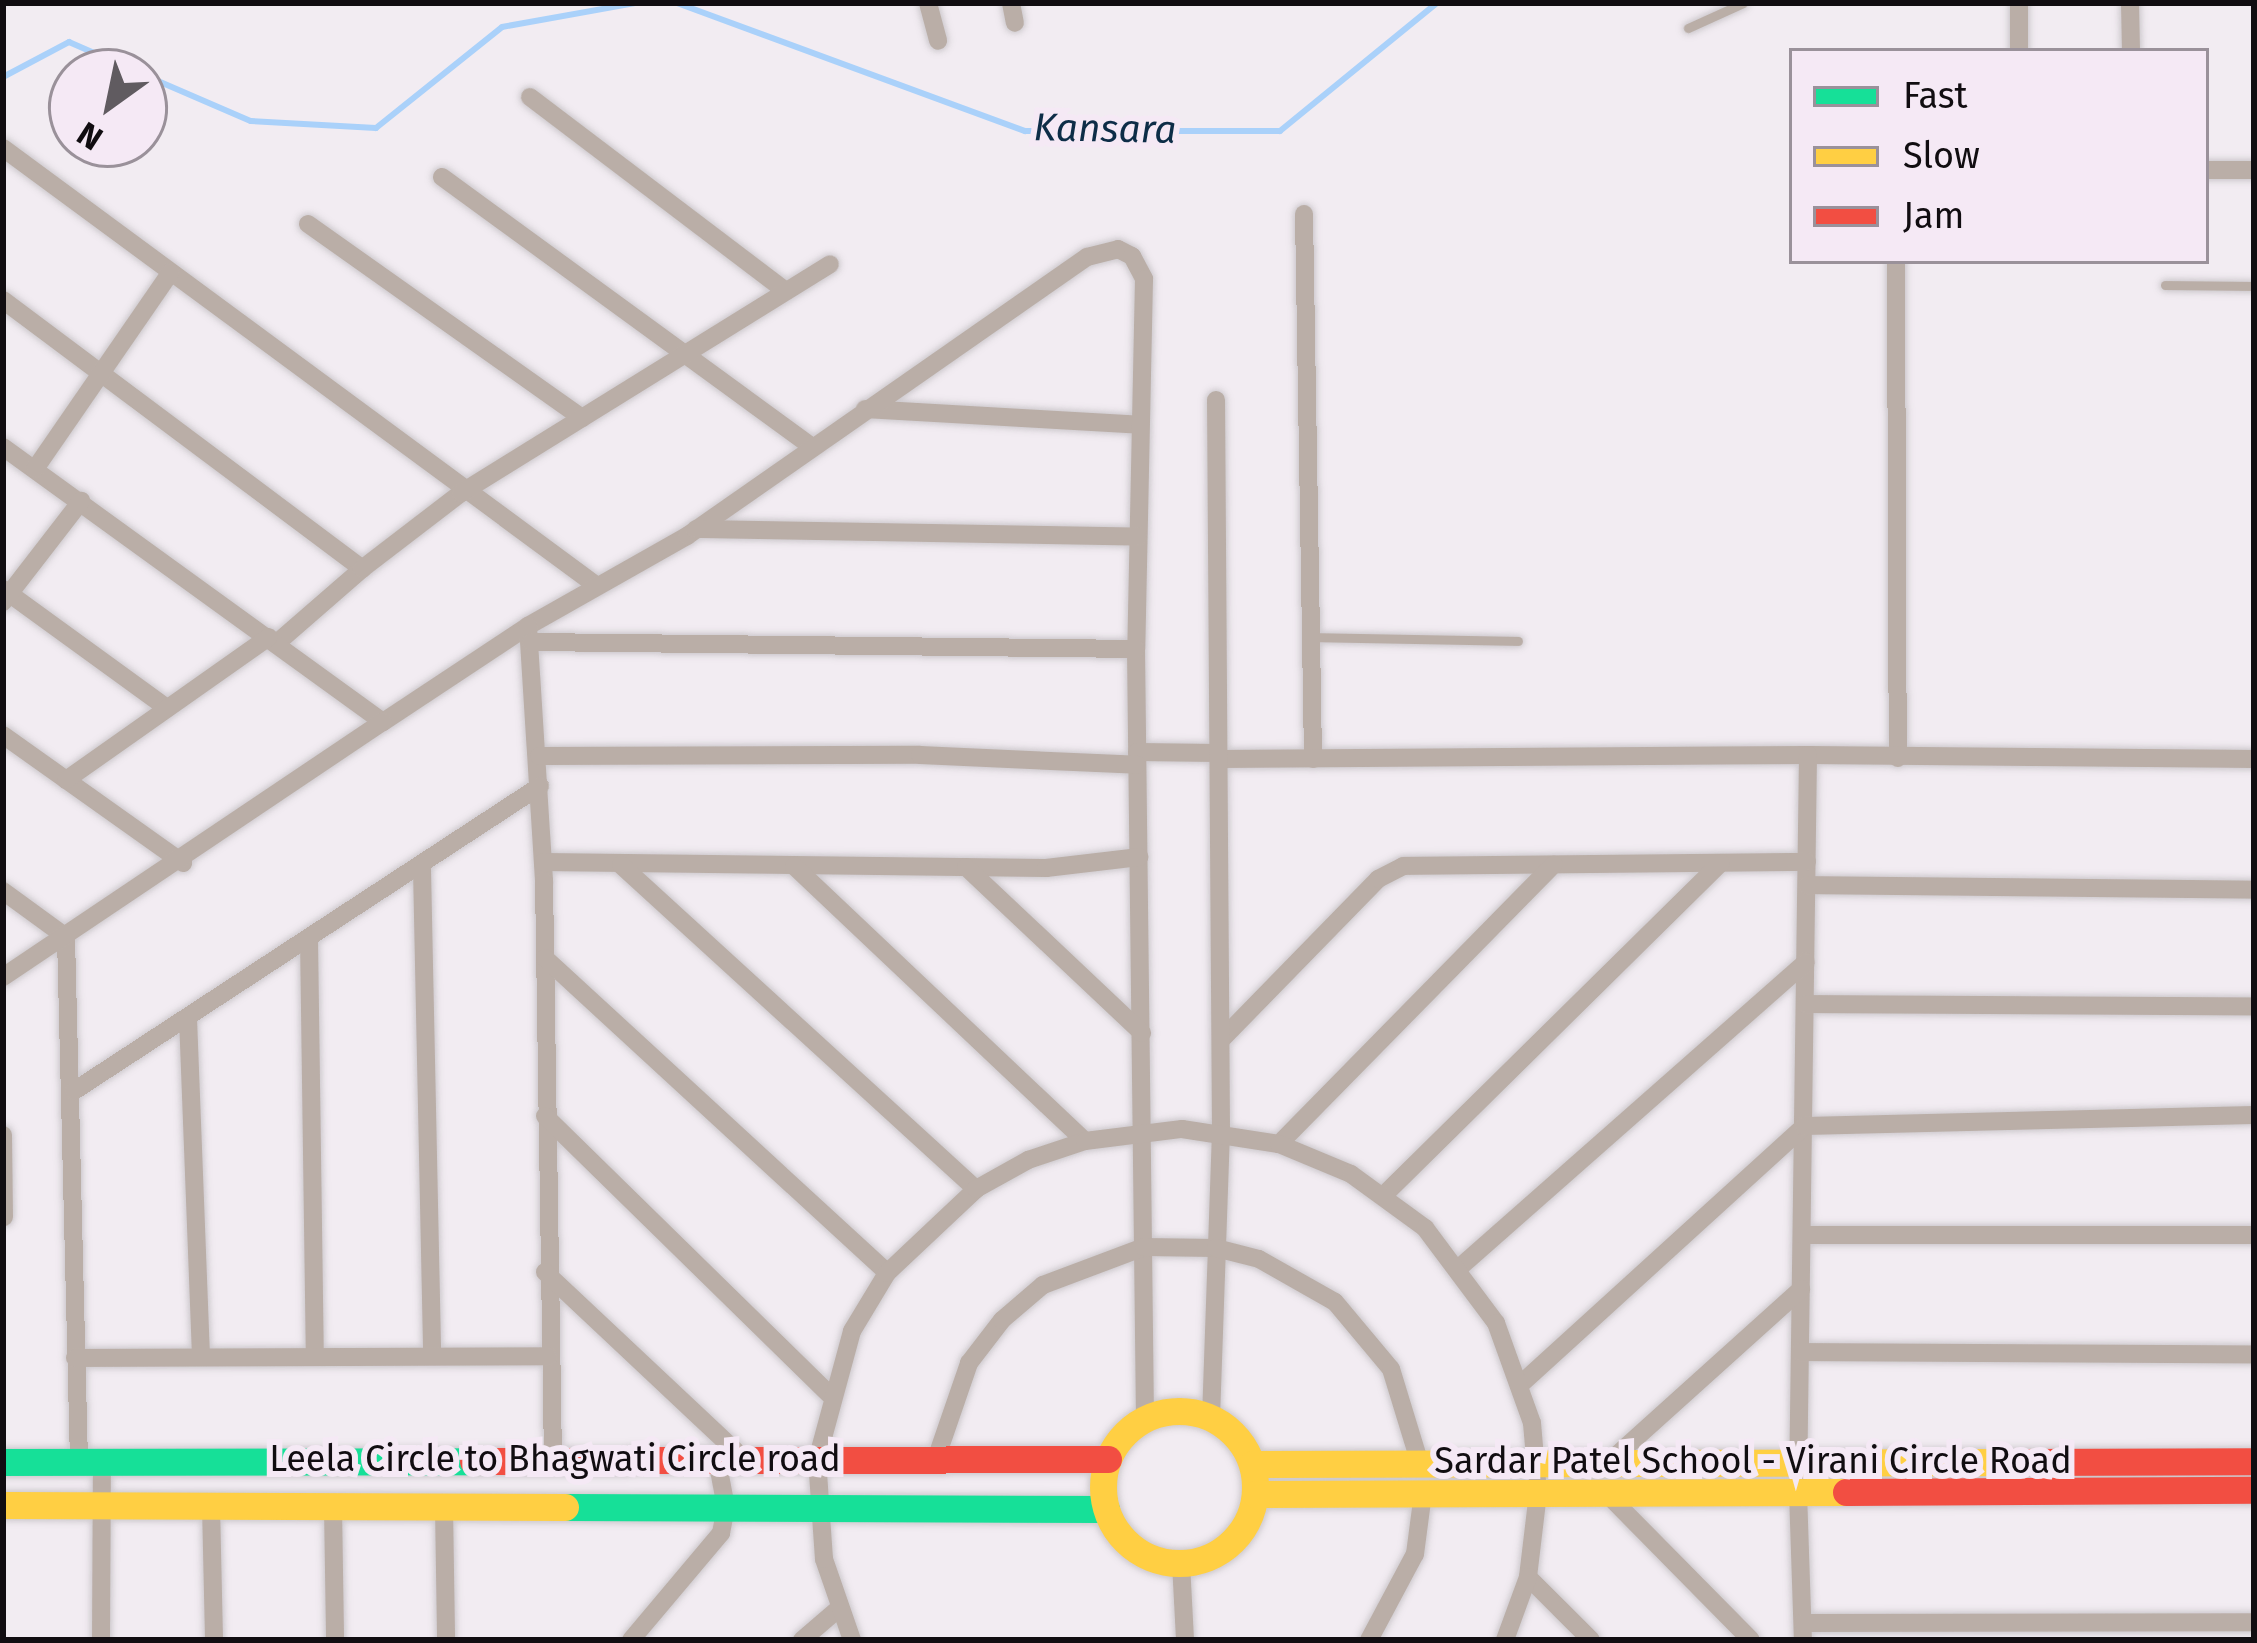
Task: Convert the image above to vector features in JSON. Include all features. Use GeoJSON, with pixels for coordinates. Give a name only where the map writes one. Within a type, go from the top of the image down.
{"type":"FeatureCollection","features":[{"type":"Feature","properties":{"kind":"street"},"geometry":{"type":"LineString","coordinates":[[928,3],[938,41]]}},
{"type":"Feature","properties":{"kind":"street"},"geometry":{"type":"LineString","coordinates":[[2019,3],[2019,48]]}},
{"type":"Feature","properties":{"kind":"street"},"geometry":{"type":"LineString","coordinates":[[2130,3],[2131,48]]}},
{"type":"Feature","properties":{"kind":"street"},"geometry":{"type":"LineString","coordinates":[[530,97],[787,291]]}},
{"type":"Feature","properties":{"kind":"street"},"geometry":{"type":"LineString","coordinates":[[3,148],[461,493],[598,586]]}},
{"type":"Feature","properties":{"kind":"street"},"geometry":{"type":"LineString","coordinates":[[2209,170],[2254,170]]}},
{"type":"Feature","properties":{"kind":"street"},"geometry":{"type":"LineString","coordinates":[[442,177],[813,448]]}},
{"type":"Feature","properties":{"kind":"street"},"geometry":{"type":"LineString","coordinates":[[1304,214],[1313,758]]}},
{"type":"Feature","properties":{"kind":"street"},"geometry":{"type":"LineString","coordinates":[[308,224],[582,418]]}},
{"type":"Feature","properties":{"kind":"street"},"geometry":{"type":"LineString","coordinates":[[3,977],[183,863],[383,722],[696,529],[1087,256],[1118,249],[1132,256],[1144,279],[1136,649],[1145,1418]]}},
{"type":"Feature","properties":{"kind":"street"},"geometry":{"type":"LineString","coordinates":[[66,780],[273,640],[461,493],[830,264]]}},
{"type":"Feature","properties":{"kind":"street"},"geometry":{"type":"LineString","coordinates":[[1896,264],[1898,758]]}},
{"type":"Feature","properties":{"kind":"street"},"geometry":{"type":"LineString","coordinates":[[35,469],[171,272]]}},
{"type":"Feature","properties":{"kind":"street"},"geometry":{"type":"LineString","coordinates":[[3,300],[103,369],[362,569]]}},
{"type":"Feature","properties":{"kind":"street"},"geometry":{"type":"LineString","coordinates":[[1211,1418],[1221,1132],[1216,400]]}},
{"type":"Feature","properties":{"kind":"street"},"geometry":{"type":"LineString","coordinates":[[865,410],[1140,425]]}},
{"type":"Feature","properties":{"kind":"street"},"geometry":{"type":"LineString","coordinates":[[3,447],[383,722]]}},
{"type":"Feature","properties":{"kind":"street"},"geometry":{"type":"LineString","coordinates":[[81,501],[5,595],[167,708]]}},
{"type":"Feature","properties":{"kind":"street"},"geometry":{"type":"LineString","coordinates":[[696,529],[1138,537]]}},
{"type":"Feature","properties":{"kind":"street"},"geometry":{"type":"LineString","coordinates":[[530,634],[1136,649]]}},
{"type":"Feature","properties":{"kind":"street"},"geometry":{"type":"LineString","coordinates":[[530,634],[543,862],[545,1272],[553,1461]]}},
{"type":"Feature","properties":{"kind":"street"},"geometry":{"type":"LineString","coordinates":[[3,735],[183,863]]}},
{"type":"Feature","properties":{"kind":"street"},"geometry":{"type":"LineString","coordinates":[[539,755],[2254,759]]}},
{"type":"Feature","properties":{"kind":"street"},"geometry":{"type":"LineString","coordinates":[[1808,755],[1798,1462],[1803,1631],[2226,1631],[2254,1622]]}},
{"type":"Feature","properties":{"kind":"street"},"geometry":{"type":"LineString","coordinates":[[74,1090],[422,869],[540,786]]}},
{"type":"Feature","properties":{"kind":"street"},"geometry":{"type":"LineString","coordinates":[[543,862],[966,867],[1139,857]]}},
{"type":"Feature","properties":{"kind":"street"},"geometry":{"type":"LineString","coordinates":[[1384,1195],[1721,862]]}},
{"type":"Feature","properties":{"kind":"street"},"geometry":{"type":"LineString","coordinates":[[1221,1040],[1391,869],[1807,862]]}},
{"type":"Feature","properties":{"kind":"street"},"geometry":{"type":"LineString","coordinates":[[621,865],[976,1189]]}},
{"type":"Feature","properties":{"kind":"street"},"geometry":{"type":"LineString","coordinates":[[1279,1144],[1554,865]]}},
{"type":"Feature","properties":{"kind":"street"},"geometry":{"type":"LineString","coordinates":[[794,866],[1084,1141]]}},
{"type":"Feature","properties":{"kind":"street"},"geometry":{"type":"LineString","coordinates":[[966,867],[1142,1033]]}},
{"type":"Feature","properties":{"kind":"street"},"geometry":{"type":"LineString","coordinates":[[422,869],[432,1356]]}},
{"type":"Feature","properties":{"kind":"street"},"geometry":{"type":"LineString","coordinates":[[1807,885],[2254,890]]}},
{"type":"Feature","properties":{"kind":"street"},"geometry":{"type":"LineString","coordinates":[[3,891],[66,937]]}},
{"type":"Feature","properties":{"kind":"street"},"geometry":{"type":"LineString","coordinates":[[66,937],[74,1090],[75,1358],[101,1506],[101,1640]]}},
{"type":"Feature","properties":{"kind":"street"},"geometry":{"type":"LineString","coordinates":[[309,938],[315,1357]]}},
{"type":"Feature","properties":{"kind":"street"},"geometry":{"type":"LineString","coordinates":[[545,958],[887,1273]]}},
{"type":"Feature","properties":{"kind":"street"},"geometry":{"type":"LineString","coordinates":[[1460,1268],[1806,962]]}},
{"type":"Feature","properties":{"kind":"street"},"geometry":{"type":"LineString","coordinates":[[1805,1004],[2254,1006]]}},
{"type":"Feature","properties":{"kind":"street"},"geometry":{"type":"LineString","coordinates":[[188,1018],[200,1357]]}},
{"type":"Feature","properties":{"kind":"street"},"geometry":{"type":"LineString","coordinates":[[1522,1383],[1804,1126],[2254,1115]]}},
{"type":"Feature","properties":{"kind":"street"},"geometry":{"type":"LineString","coordinates":[[545,1116],[829,1394]]}},
{"type":"Feature","properties":{"kind":"street"},"geometry":{"type":"LineString","coordinates":[[851,1640],[838,1609],[817,1508],[817,1460],[829,1394],[852,1331],[887,1273],[976,1189],[1084,1141],[1144,1130],[1221,1132],[1279,1144],[1384,1195],[1460,1268],[1522,1383],[1537,1463],[1528,1577],[1505,1640]]}},
{"type":"Feature","properties":{"kind":"street"},"geometry":{"type":"LineString","coordinates":[[3,1135],[4,1217]]}},
{"type":"Feature","properties":{"kind":"street"},"geometry":{"type":"LineString","coordinates":[[1802,1235],[2254,1235]]}},
{"type":"Feature","properties":{"kind":"street"},"geometry":{"type":"LineString","coordinates":[[936,1460],[969,1363],[1002,1320],[1059,1277],[1144,1247],[1216,1248],[1299,1277],[1366,1333],[1409,1408],[1420,1464]]}},
{"type":"Feature","properties":{"kind":"street"},"geometry":{"type":"LineString","coordinates":[[545,1272],[732,1460],[726,1508],[714,1548],[631,1640]]}},
{"type":"Feature","properties":{"kind":"street"},"geometry":{"type":"LineString","coordinates":[[1608,1463],[1801,1289]]}},
{"type":"Feature","properties":{"kind":"street"},"geometry":{"type":"LineString","coordinates":[[1800,1352],[2254,1354]]}},
{"type":"Feature","properties":{"kind":"street"},"geometry":{"type":"LineString","coordinates":[[75,1358],[548,1356]]}},
{"type":"Feature","properties":{"kind":"street"},"geometry":{"type":"LineString","coordinates":[[1190,1412],[1211,1418],[1252,1464],[1256,1494],[1250,1515],[1223,1550],[1181,1563],[1126,1542],[1106,1509],[1108,1459],[1145,1418],[1190,1412]]}},
{"type":"Feature","properties":{"kind":"street","name":"Leela Circle to Bhagwati Circle road"},"geometry":{"type":"LineString","coordinates":[[3,1462],[1108,1459]]}},
{"type":"Feature","properties":{"kind":"street","name":"Sardar Patel School - Virani Circle Road"},"geometry":{"type":"LineString","coordinates":[[1252,1464],[2254,1460]]}},
{"type":"Feature","properties":{"kind":"street"},"geometry":{"type":"LineString","coordinates":[[2017,1461],[2017,1491]]}},
{"type":"Feature","properties":{"kind":"street"},"geometry":{"type":"LineString","coordinates":[[1256,1494],[2254,1490]]}},
{"type":"Feature","properties":{"kind":"street"},"geometry":{"type":"LineString","coordinates":[[1369,1640],[1414,1554],[1423,1493]]}},
{"type":"Feature","properties":{"kind":"street"},"geometry":{"type":"LineString","coordinates":[[1606,1493],[1751,1640]]}},
{"type":"Feature","properties":{"kind":"street","name":"Leela Circle to Bhagwati Circle road"},"geometry":{"type":"LineString","coordinates":[[3,1505],[1106,1509]]}},
{"type":"Feature","properties":{"kind":"street"},"geometry":{"type":"LineString","coordinates":[[211,1506],[214,1640]]}},
{"type":"Feature","properties":{"kind":"street"},"geometry":{"type":"LineString","coordinates":[[333,1507],[335,1640]]}},
{"type":"Feature","properties":{"kind":"street"},"geometry":{"type":"LineString","coordinates":[[444,1507],[446,1640]]}},
{"type":"Feature","properties":{"kind":"street"},"geometry":{"type":"LineString","coordinates":[[1181,1563],[1185,1640]]}},
{"type":"Feature","properties":{"kind":"street"},"geometry":{"type":"LineString","coordinates":[[1528,1577],[1591,1640]]}},
{"type":"Feature","properties":{"kind":"street"},"geometry":{"type":"LineString","coordinates":[[802,1640],[838,1609]]}},
{"type":"Feature","properties":{"kind":"lane"},"geometry":{"type":"LineString","coordinates":[[1688,28],[1743,3]]}},
{"type":"Feature","properties":{"kind":"lane"},"geometry":{"type":"LineString","coordinates":[[2165,285],[2254,286]]}},
{"type":"Feature","properties":{"kind":"lane"},"geometry":{"type":"LineString","coordinates":[[1311,638],[1518,640]]}},
{"type":"Feature","properties":{"kind":"waterway","name":"Kansara"},"geometry":{"type":"LineString","coordinates":[[168,85],[251,121],[376,128],[502,27],[635,3]]}},
{"type":"Feature","properties":{"kind":"waterway","name":"Kansara"},"geometry":{"type":"LineString","coordinates":[[677,3],[1025,131],[1280,131],[1437,3]]}},
{"type":"Feature","properties":{"kind":"waterway","name":"Kansara"},"geometry":{"type":"LineString","coordinates":[[58,48],[69,42],[83,48]]}},
{"type":"Feature","properties":{"kind":"waterway","name":"Kansara"},"geometry":{"type":"LineString","coordinates":[[3,77],[48,53]]}},
{"type":"Feature","properties":{"kind":"traffic: fast"},"geometry":{"type":"LineString","coordinates":[[3,1462],[473,1461]]}},
{"type":"Feature","properties":{"kind":"traffic: fast"},"geometry":{"type":"LineString","coordinates":[[565,1507],[1106,1509]]}},
{"type":"Feature","properties":{"kind":"traffic: slow"},"geometry":{"type":"LineString","coordinates":[[1179,1411],[1208,1417],[1233,1433],[1249,1458],[1255,1487],[1249,1516],[1233,1541],[1208,1557],[1179,1563],[1150,1557],[1125,1541],[1109,1516],[1103,1487],[1109,1458],[1125,1433],[1150,1417],[1179,1411]]}},
{"type":"Feature","properties":{"kind":"traffic: slow"},"geometry":{"type":"LineString","coordinates":[[1252,1464],[2021,1462]]}},
{"type":"Feature","properties":{"kind":"traffic: slow"},"geometry":{"type":"LineString","coordinates":[[1255,1494],[1846,1492]]}},
{"type":"Feature","properties":{"kind":"traffic: slow"},"geometry":{"type":"LineString","coordinates":[[3,1505],[565,1507]]}},
{"type":"Feature","properties":{"kind":"traffic: jam"},"geometry":{"type":"LineString","coordinates":[[473,1461],[1108,1459]]}},
{"type":"Feature","properties":{"kind":"traffic: jam"},"geometry":{"type":"LineString","coordinates":[[2021,1462],[2254,1461]]}},
{"type":"Feature","properties":{"kind":"traffic: jam"},"geometry":{"type":"LineString","coordinates":[[1846,1492],[2254,1490]]}}]}
